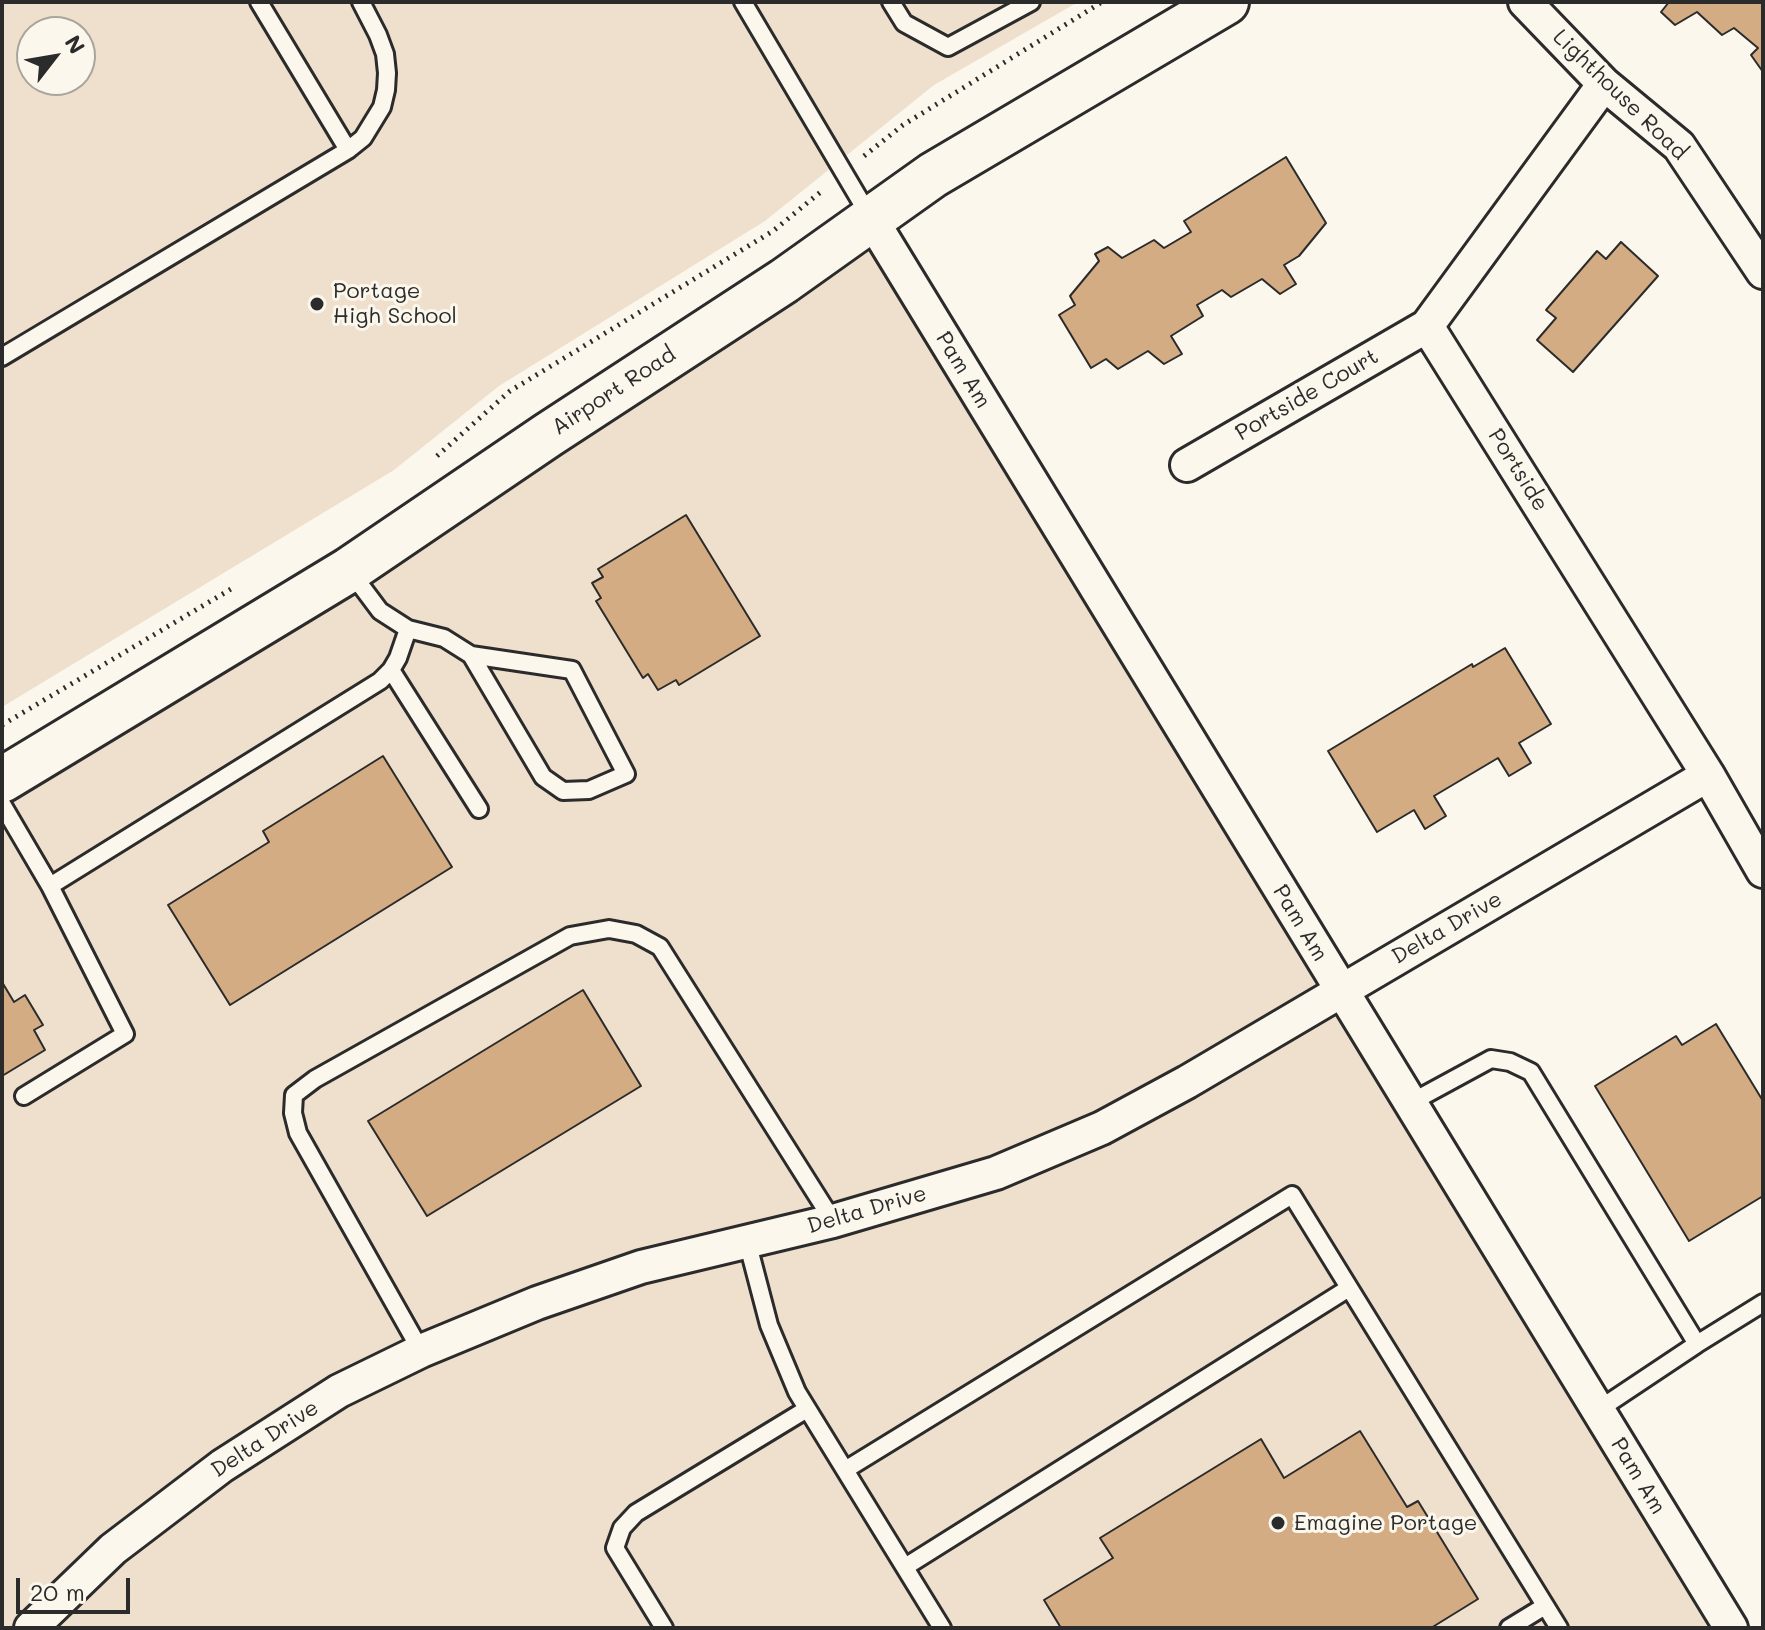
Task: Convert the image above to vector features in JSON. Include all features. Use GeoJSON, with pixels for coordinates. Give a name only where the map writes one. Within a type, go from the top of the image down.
{"type":"FeatureCollection","features":[{"type":"Feature","properties":{"kind":"main road","name":"Airport Road"},"geometry":{"type":"LineString","coordinates":[[2,780],[349,570],[784,281],[933,175],[1226,2]]}},
{"type":"Feature","properties":{"kind":"street","name":"Lighthouse Road"},"geometry":{"type":"LineString","coordinates":[[1525,2],[1604,84],[1679,146],[1763,272]]}},
{"type":"Feature","properties":{"kind":"street"},"geometry":{"type":"LineString","coordinates":[[1427,326],[1604,84]]}},
{"type":"Feature","properties":{"kind":"street","name":"Pam Am"},"geometry":{"type":"LineString","coordinates":[[870,217],[1731,1628]]}},
{"type":"Feature","properties":{"kind":"street","name":"Portside Court"},"geometry":{"type":"LineString","coordinates":[[1187,465],[1427,326]]}},
{"type":"Feature","properties":{"kind":"street","name":"Portside"},"geometry":{"type":"LineString","coordinates":[[1427,326],[1708,775],[1763,871]]}},
{"type":"Feature","properties":{"kind":"street","name":"Delta Drive"},"geometry":{"type":"LineString","coordinates":[[31,1628],[113,1549],[222,1466],[339,1391],[421,1351],[537,1303],[641,1267],[833,1221],[996,1173],[1102,1128],[1187,1082],[1708,775]]}},
{"type":"Feature","properties":{"kind":"lane"},"geometry":{"type":"LineString","coordinates":[[259,2],[348,150]]}},
{"type":"Feature","properties":{"kind":"lane"},"geometry":{"type":"LineString","coordinates":[[2,357],[348,150],[363,138],[374,123],[386,90],[385,54],[361,2]]}},
{"type":"Feature","properties":{"kind":"lane"},"geometry":{"type":"LineString","coordinates":[[743,2],[870,217]]}},
{"type":"Feature","properties":{"kind":"lane"},"geometry":{"type":"LineString","coordinates":[[891,2],[904,23],[948,47],[1031,2]]}},
{"type":"Feature","properties":{"kind":"lane"},"geometry":{"type":"LineString","coordinates":[[349,570],[380,611],[408,629],[444,638],[471,655],[572,670],[626,774],[589,790],[563,791],[543,777],[471,655]]}},
{"type":"Feature","properties":{"kind":"lane"},"geometry":{"type":"LineString","coordinates":[[50,886],[355,697],[391,670],[408,629]]}},
{"type":"Feature","properties":{"kind":"lane"},"geometry":{"type":"LineString","coordinates":[[391,670],[479,809]]}},
{"type":"Feature","properties":{"kind":"lane"},"geometry":{"type":"LineString","coordinates":[[2,804],[50,886],[125,1034],[24,1096]]}},
{"type":"Feature","properties":{"kind":"lane"},"geometry":{"type":"LineString","coordinates":[[421,1351],[298,1133],[293,1113],[294,1095],[315,1079],[570,936],[609,929],[636,934],[660,947],[833,1221]]}},
{"type":"Feature","properties":{"kind":"lane"},"geometry":{"type":"LineString","coordinates":[[1410,1103],[1491,1059],[1510,1062],[1531,1072],[1697,1344]]}},
{"type":"Feature","properties":{"kind":"lane"},"geometry":{"type":"LineString","coordinates":[[845,1470],[1292,1195],[1559,1628]]}},
{"type":"Feature","properties":{"kind":"lane"},"geometry":{"type":"LineString","coordinates":[[747,1241],[769,1325],[797,1392],[942,1628]]}},
{"type":"Feature","properties":{"kind":"lane"},"geometry":{"type":"LineString","coordinates":[[905,1567],[1349,1288]]}},
{"type":"Feature","properties":{"kind":"lane"},"geometry":{"type":"LineString","coordinates":[[1598,1410],[1763,1303]]}},
{"type":"Feature","properties":{"kind":"lane"},"geometry":{"type":"LineString","coordinates":[[664,1628],[615,1548],[622,1528],[636,1513],[807,1409]]}},
{"type":"Feature","properties":{"kind":"lane"},"geometry":{"type":"LineString","coordinates":[[1509,1628],[1545,1606]]}},
{"type":"Feature","properties":{"kind":"path"},"geometry":{"type":"LineString","coordinates":[[428,465],[510,391],[773,231],[903,125],[1102,2]]}},
{"type":"Feature","properties":{"kind":"path"},"geometry":{"type":"LineString","coordinates":[[2,725],[244,582]]}},
{"type":"Feature","properties":{"kind":"shaded area","name":"Portage High School"},"geometry":{"type":"Polygon","coordinates":[[[2,2],[1078,2],[934,85],[765,221],[499,386],[394,470],[2,707],[2,2]]]}},
{"type":"Feature","properties":{"kind":"shaded area"},"geometry":{"type":"Polygon","coordinates":[[[868,248],[1710,1628],[2,1628],[2,793],[868,248]]]}},
{"type":"Feature","properties":{"kind":"building"},"geometry":{"type":"Polygon","coordinates":[[[1669,2],[1763,2],[1763,72],[1751,55],[1758,48],[1734,28],[1722,35],[1697,12],[1675,25],[1661,12],[1669,2]]]}},
{"type":"Feature","properties":{"kind":"building"},"geometry":{"type":"Polygon","coordinates":[[[1286,157],[1326,223],[1299,256],[1284,265],[1296,284],[1280,294],[1262,279],[1231,297],[1222,290],[1197,305],[1203,316],[1171,336],[1182,354],[1164,364],[1148,351],[1118,369],[1106,359],[1091,368],[1059,315],[1075,305],[1070,296],[1099,261],[1095,254],[1108,247],[1122,258],[1154,240],[1164,248],[1191,232],[1184,221],[1286,157]]]}},
{"type":"Feature","properties":{"kind":"building"},"geometry":{"type":"Polygon","coordinates":[[[1621,242],[1658,276],[1573,372],[1537,340],[1556,318],[1546,310],[1597,251],[1606,259],[1621,242]]]}},
{"type":"Feature","properties":{"kind":"building"},"geometry":{"type":"Polygon","coordinates":[[[686,515],[760,636],[679,685],[676,680],[658,690],[648,674],[643,678],[596,601],[601,598],[592,583],[603,577],[598,569],[686,515]]]}},
{"type":"Feature","properties":{"kind":"building"},"geometry":{"type":"Polygon","coordinates":[[[1505,648],[1551,724],[1519,743],[1531,763],[1509,776],[1498,758],[1434,796],[1446,816],[1425,829],[1414,810],[1377,832],[1328,751],[1472,664],[1473,667],[1505,648]]]}},
{"type":"Feature","properties":{"kind":"building"},"geometry":{"type":"Polygon","coordinates":[[[383,756],[452,867],[230,1005],[168,905],[269,842],[263,831],[383,756]]]}},
{"type":"Feature","properties":{"kind":"building"},"geometry":{"type":"Polygon","coordinates":[[[2,982],[14,1002],[25,995],[43,1025],[34,1030],[45,1050],[2,1076],[2,982]]]}},
{"type":"Feature","properties":{"kind":"building"},"geometry":{"type":"Polygon","coordinates":[[[583,990],[641,1086],[427,1216],[368,1121],[583,990]]]}},
{"type":"Feature","properties":{"kind":"building"},"geometry":{"type":"Polygon","coordinates":[[[1716,1024],[1763,1101],[1763,1196],[1689,1241],[1595,1086],[1676,1036],[1682,1045],[1716,1024]]]}},
{"type":"Feature","properties":{"kind":"building","name":"Emagine Portage"},"geometry":{"type":"Polygon","coordinates":[[[1360,1431],[1407,1507],[1418,1501],[1478,1599],[1431,1628],[1061,1628],[1044,1600],[1113,1558],[1100,1538],[1261,1439],[1284,1478],[1360,1431]]]}},
{"type":"Feature","properties":{"kind":"place","name":"Portage High School"},"geometry":{"type":"Point","coordinates":[317,304]}},
{"type":"Feature","properties":{"kind":"place","name":"Emagine Portage"},"geometry":{"type":"Point","coordinates":[1278,1523]}}]}
